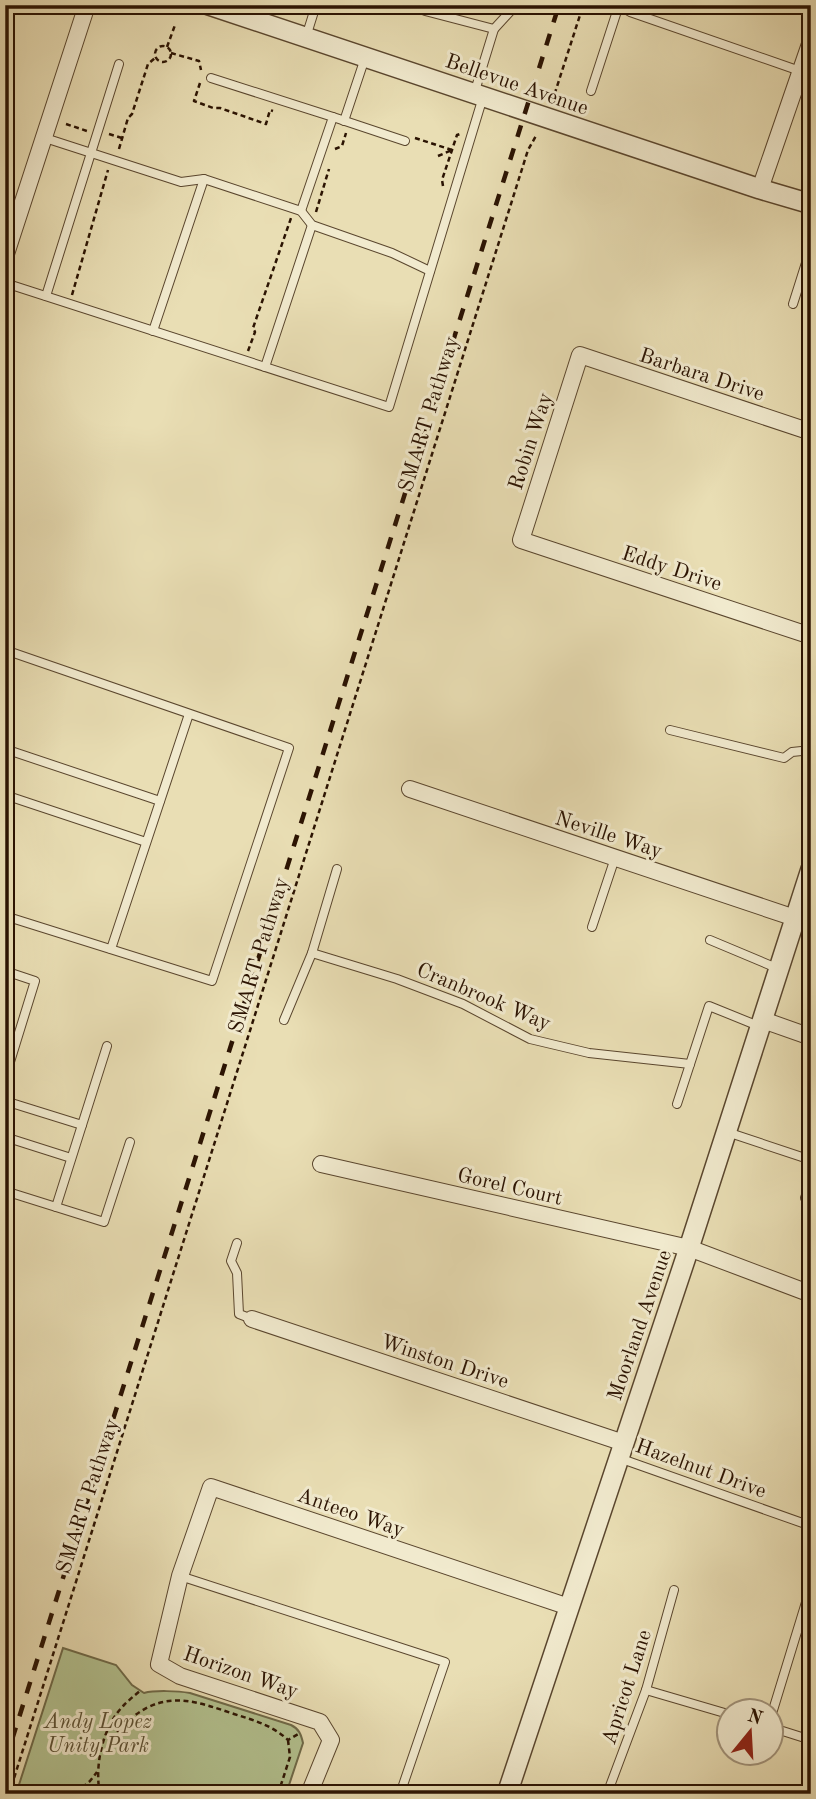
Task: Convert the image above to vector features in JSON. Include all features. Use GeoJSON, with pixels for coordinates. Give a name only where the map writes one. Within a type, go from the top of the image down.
{"type":"FeatureCollection","features":[{"type":"Feature","properties":{"kind":"street"},"geometry":{"type":"LineString","coordinates":[[5,257],[87,5]]}},
{"type":"Feature","properties":{"kind":"street","name":"Bellevue Avenue"},"geometry":{"type":"LineString","coordinates":[[209,5],[263,14],[306,37],[365,58],[811,204]]}},
{"type":"Feature","properties":{"kind":"street"},"geometry":{"type":"LineString","coordinates":[[760,189],[811,41]]}},
{"type":"Feature","properties":{"kind":"street","name":"Barbara Drive"},"geometry":{"type":"LineString","coordinates":[[580,355],[811,432]]}},
{"type":"Feature","properties":{"kind":"street","name":"Robin Way"},"geometry":{"type":"LineString","coordinates":[[521,540],[580,355]]}},
{"type":"Feature","properties":{"kind":"street","name":"Eddy Drive"},"geometry":{"type":"LineString","coordinates":[[521,540],[811,636]]}},
{"type":"Feature","properties":{"kind":"street","name":"Neville Way"},"geometry":{"type":"LineString","coordinates":[[410,789],[795,918]]}},
{"type":"Feature","properties":{"kind":"street","name":"Moorland Avenue"},"geometry":{"type":"LineString","coordinates":[[514,1792],[569,1607],[689,1248],[795,918],[809,883]]}},
{"type":"Feature","properties":{"kind":"street"},"geometry":{"type":"LineString","coordinates":[[762,1023],[811,1037]]}},
{"type":"Feature","properties":{"kind":"street","name":"Gorel Court"},"geometry":{"type":"LineString","coordinates":[[321,1164],[689,1248],[811,1294]]}},
{"type":"Feature","properties":{"kind":"street","name":"Winston Drive"},"geometry":{"type":"LineString","coordinates":[[252,1319],[622,1451]]}},
{"type":"Feature","properties":{"kind":"street","name":"Anteeo Way"},"geometry":{"type":"LineString","coordinates":[[180,1576],[211,1487],[569,1607]]}},
{"type":"Feature","properties":{"kind":"street","name":"Horizon Way"},"geometry":{"type":"LineString","coordinates":[[180,1576],[159,1664],[180,1676],[320,1722],[331,1740],[309,1794]]}},
{"type":"Feature","properties":{"kind":"lane"},"geometry":{"type":"LineString","coordinates":[[306,37],[316,5]]}},
{"type":"Feature","properties":{"kind":"lane"},"geometry":{"type":"LineString","coordinates":[[5,283],[388,407],[430,271],[479,96],[494,29],[516,5]]}},
{"type":"Feature","properties":{"kind":"lane"},"geometry":{"type":"LineString","coordinates":[[592,91],[620,5],[630,12],[800,71]]}},
{"type":"Feature","properties":{"kind":"lane"},"geometry":{"type":"LineString","coordinates":[[425,11],[494,29]]}},
{"type":"Feature","properties":{"kind":"lane"},"geometry":{"type":"LineString","coordinates":[[344,121],[365,58]]}},
{"type":"Feature","properties":{"kind":"lane"},"geometry":{"type":"LineString","coordinates":[[46,296],[119,64]]}},
{"type":"Feature","properties":{"kind":"lane"},"geometry":{"type":"LineString","coordinates":[[212,78],[405,141]]}},
{"type":"Feature","properties":{"kind":"lane"},"geometry":{"type":"LineString","coordinates":[[298,210],[332,117]]}},
{"type":"Feature","properties":{"kind":"lane"},"geometry":{"type":"LineString","coordinates":[[45,138],[181,181],[204,179],[298,210],[312,225],[392,253],[430,271]]}},
{"type":"Feature","properties":{"kind":"lane"},"geometry":{"type":"LineString","coordinates":[[153,331],[204,179]]}},
{"type":"Feature","properties":{"kind":"lane"},"geometry":{"type":"LineString","coordinates":[[265,367],[312,225]]}},
{"type":"Feature","properties":{"kind":"lane"},"geometry":{"type":"LineString","coordinates":[[793,304],[811,247]]}},
{"type":"Feature","properties":{"kind":"lane"},"geometry":{"type":"LineString","coordinates":[[5,650],[289,748],[212,981],[5,916]]}},
{"type":"Feature","properties":{"kind":"lane"},"geometry":{"type":"LineString","coordinates":[[111,950],[189,714]]}},
{"type":"Feature","properties":{"kind":"lane"},"geometry":{"type":"LineString","coordinates":[[670,730],[784,758],[792,752],[811,750]]}},
{"type":"Feature","properties":{"kind":"lane"},"geometry":{"type":"LineString","coordinates":[[5,749],[160,801]]}},
{"type":"Feature","properties":{"kind":"lane"},"geometry":{"type":"LineString","coordinates":[[5,795],[146,842]]}},
{"type":"Feature","properties":{"kind":"lane"},"geometry":{"type":"LineString","coordinates":[[592,927],[615,858]]}},
{"type":"Feature","properties":{"kind":"lane"},"geometry":{"type":"LineString","coordinates":[[284,1020],[312,953],[337,869]]}},
{"type":"Feature","properties":{"kind":"lane"},"geometry":{"type":"LineString","coordinates":[[710,940],[779,969]]}},
{"type":"Feature","properties":{"kind":"lane","name":"Cranbrook Way"},"geometry":{"type":"LineString","coordinates":[[312,953],[397,979],[463,1004],[530,1039],[589,1053],[690,1064]]}},
{"type":"Feature","properties":{"kind":"lane"},"geometry":{"type":"LineString","coordinates":[[5,971],[35,981],[5,1078]]}},
{"type":"Feature","properties":{"kind":"lane"},"geometry":{"type":"LineString","coordinates":[[677,1104],[709,1006],[762,1023]]}},
{"type":"Feature","properties":{"kind":"lane"},"geometry":{"type":"LineString","coordinates":[[56,1207],[107,1046]]}},
{"type":"Feature","properties":{"kind":"lane"},"geometry":{"type":"LineString","coordinates":[[5,1101],[82,1125]]}},
{"type":"Feature","properties":{"kind":"lane"},"geometry":{"type":"LineString","coordinates":[[727,1132],[811,1160]]}},
{"type":"Feature","properties":{"kind":"lane"},"geometry":{"type":"LineString","coordinates":[[5,1137],[71,1158]]}},
{"type":"Feature","properties":{"kind":"lane"},"geometry":{"type":"LineString","coordinates":[[5,1191],[104,1222],[130,1142]]}},
{"type":"Feature","properties":{"kind":"lane"},"geometry":{"type":"LineString","coordinates":[[805,1198],[811,1181]]}},
{"type":"Feature","properties":{"kind":"lane"},"geometry":{"type":"LineString","coordinates":[[237,1243],[231,1261],[237,1273],[239,1314],[252,1319]]}},
{"type":"Feature","properties":{"kind":"lane","name":"Hazelnut Drive"},"geometry":{"type":"LineString","coordinates":[[622,1451],[811,1526]]}},
{"type":"Feature","properties":{"kind":"lane"},"geometry":{"type":"LineString","coordinates":[[180,1576],[445,1662],[400,1794]]}},
{"type":"Feature","properties":{"kind":"lane"},"geometry":{"type":"LineString","coordinates":[[778,1698],[811,1586]]}},
{"type":"Feature","properties":{"kind":"lane","name":"Apricot Lane"},"geometry":{"type":"LineString","coordinates":[[607,1794],[646,1690],[674,1590]]}},
{"type":"Feature","properties":{"kind":"lane"},"geometry":{"type":"LineString","coordinates":[[646,1690],[714,1710]]}},
{"type":"Feature","properties":{"kind":"lane"},"geometry":{"type":"LineString","coordinates":[[784,1731],[811,1740]]}},
{"type":"Feature","properties":{"kind":"path"},"geometry":{"type":"LineString","coordinates":[[552,103],[581,5]]}},
{"type":"Feature","properties":{"kind":"path"},"geometry":{"type":"LineString","coordinates":[[167,47],[175,25]]}},
{"type":"Feature","properties":{"kind":"path"},"geometry":{"type":"LineString","coordinates":[[119,149],[148,64],[155,58],[157,47],[162,45],[171,53],[199,61],[203,75],[194,101],[266,124],[270,110],[282,113]]}},
{"type":"Feature","properties":{"kind":"path"},"geometry":{"type":"LineString","coordinates":[[155,58],[165,62],[171,53]]}},
{"type":"Feature","properties":{"kind":"path"},"geometry":{"type":"LineString","coordinates":[[66,124],[87,131]]}},
{"type":"Feature","properties":{"kind":"path","name":"SMART Pathway"},"geometry":{"type":"LineString","coordinates":[[9,1794],[528,150],[534,135],[541,128]]}},
{"type":"Feature","properties":{"kind":"path"},"geometry":{"type":"LineString","coordinates":[[336,148],[342,146],[346,133]]}},
{"type":"Feature","properties":{"kind":"path"},"geometry":{"type":"LineString","coordinates":[[109,134],[122,138]]}},
{"type":"Feature","properties":{"kind":"path"},"geometry":{"type":"LineString","coordinates":[[405,141],[415,138],[453,150],[438,156]]}},
{"type":"Feature","properties":{"kind":"path"},"geometry":{"type":"LineString","coordinates":[[312,225],[332,161]]}},
{"type":"Feature","properties":{"kind":"path"},"geometry":{"type":"LineString","coordinates":[[69,304],[109,167]]}},
{"type":"Feature","properties":{"kind":"path"},"geometry":{"type":"LineString","coordinates":[[245,360],[255,332],[253,328],[298,210]]}},
{"type":"Feature","properties":{"kind":"path"},"geometry":{"type":"LineString","coordinates":[[35,1789],[44,1792],[83,1787],[98,1794],[100,1749],[110,1725],[124,1704],[141,1690]]}},
{"type":"Feature","properties":{"kind":"path"},"geometry":{"type":"LineString","coordinates":[[110,1725],[118,1731],[141,1711],[154,1704],[186,1700],[272,1727],[288,1740],[290,1757],[278,1794]]}},
{"type":"Feature","properties":{"kind":"path"},"geometry":{"type":"LineString","coordinates":[[288,1740],[300,1733]]}},
{"type":"Feature","properties":{"kind":"path"},"geometry":{"type":"LineString","coordinates":[[83,1787],[99,1769]]}},
{"type":"Feature","properties":{"kind":"path"},"geometry":{"type":"LineString","coordinates":[[83,1787],[88,1794]]}},
{"type":"Feature","properties":{"kind":"green space","name":"Andy Lopez Unity Park"},"geometry":{"type":"Polygon","coordinates":[[[63,1648],[116,1665],[132,1685],[144,1693],[190,1693],[291,1725],[299,1732],[303,1743],[286,1794],[16,1794],[63,1648]]]}},
{"type":"Feature","properties":{"kind":"railway"},"geometry":{"type":"LineString","coordinates":[[5,1762],[559,5]]}}]}
